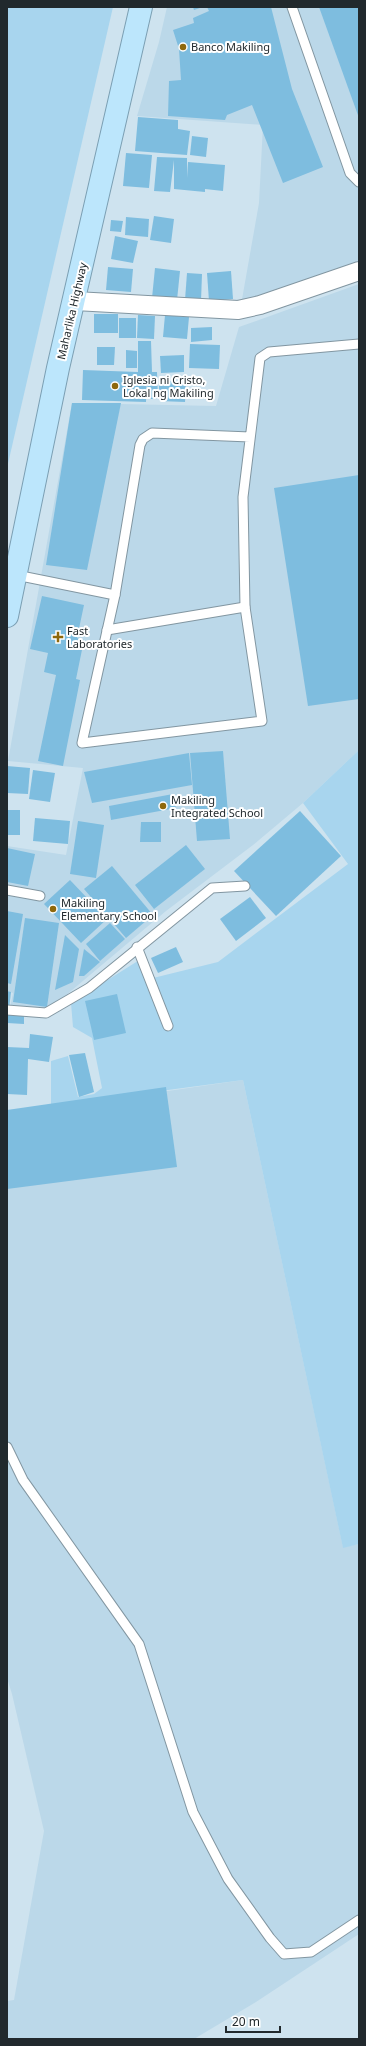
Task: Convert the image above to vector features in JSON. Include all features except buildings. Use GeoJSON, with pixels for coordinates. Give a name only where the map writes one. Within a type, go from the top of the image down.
{"type":"FeatureCollection","features":[{"type":"Feature","properties":{"kind":"highway","name":"Maharlika Highway"},"geometry":{"type":"LineString","coordinates":[[7,616],[58,368],[75,301],[141,7]]}},
{"type":"Feature","properties":{"kind":"street"},"geometry":{"type":"LineString","coordinates":[[75,301],[238,310],[260,305],[359,271]]}},
{"type":"Feature","properties":{"kind":"lane"},"geometry":{"type":"LineString","coordinates":[[292,7],[350,173],[359,182]]}},
{"type":"Feature","properties":{"kind":"lane"},"geometry":{"type":"LineString","coordinates":[[250,437],[152,433],[143,439],[140,444],[115,595],[82,744],[262,721],[245,608],[243,497],[260,358],[269,352],[359,344]]}},
{"type":"Feature","properties":{"kind":"lane"},"geometry":{"type":"LineString","coordinates":[[16,575],[115,595]]}},
{"type":"Feature","properties":{"kind":"lane"},"geometry":{"type":"LineString","coordinates":[[108,630],[245,608]]}},
{"type":"Feature","properties":{"kind":"lane"},"geometry":{"type":"LineString","coordinates":[[7,1010],[46,1013],[89,988],[137,947],[212,888],[245,886]]}},
{"type":"Feature","properties":{"kind":"lane"},"geometry":{"type":"LineString","coordinates":[[7,890],[40,896]]}},
{"type":"Feature","properties":{"kind":"lane"},"geometry":{"type":"LineString","coordinates":[[137,947],[168,1026]]}},
{"type":"Feature","properties":{"kind":"lane"},"geometry":{"type":"LineString","coordinates":[[7,1448],[23,1480],[139,1644],[193,1812],[228,1879],[270,1938],[284,1954],[310,1952],[359,1920]]}},
{"type":"Feature","properties":{"kind":"shaded area"},"geometry":{"type":"Polygon","coordinates":[[[7,7],[113,7],[7,468],[7,7]]]}},
{"type":"Feature","properties":{"kind":"shaded area"},"geometry":{"type":"Polygon","coordinates":[[[167,7],[359,7],[359,267],[241,305],[259,203],[263,125],[137,116],[159,42],[167,7]]]}},
{"type":"Feature","properties":{"kind":"shaded area"},"geometry":{"type":"Polygon","coordinates":[[[359,284],[359,750],[303,803],[253,845],[166,911],[46,1012],[10,1008],[13,993],[7,991],[7,846],[66,855],[83,768],[8,761],[72,403],[216,406],[239,327],[359,284]]]}},
{"type":"Feature","properties":{"kind":"shaded area"},"geometry":{"type":"Polygon","coordinates":[[[359,750],[359,1544],[343,1548],[243,1080],[123,1096],[51,1108],[51,1061],[68,1056],[78,1097],[94,1094],[102,1088],[92,1038],[73,1027],[71,1003],[141,959],[149,979],[218,962],[348,864],[303,803],[359,750]]]}},
{"type":"Feature","properties":{"kind":"shaded area"},"geometry":{"type":"Polygon","coordinates":[[[243,1080],[343,1547],[359,1544],[359,1934],[256,2002],[194,2039],[7,2039],[7,2001],[14,2000],[44,1831],[7,1678],[7,1110],[51,1108],[243,1080]]]}},
{"type":"Feature","properties":{"kind":"place","name":"Banco Makiling"},"geometry":{"type":"Point","coordinates":[183,47]}},
{"type":"Feature","properties":{"kind":"place","name":"Iglesia ni Cristo, Lokal ng Makiling"},"geometry":{"type":"Point","coordinates":[115,386]}},
{"type":"Feature","properties":{"kind":"place","name":"Fast Laboratories"},"geometry":{"type":"Point","coordinates":[58,637]}},
{"type":"Feature","properties":{"kind":"place","name":"Makiling Integrated School"},"geometry":{"type":"Point","coordinates":[163,806]}},
{"type":"Feature","properties":{"kind":"place","name":"Makiling Elementary School"},"geometry":{"type":"Point","coordinates":[53,909]}}]}
